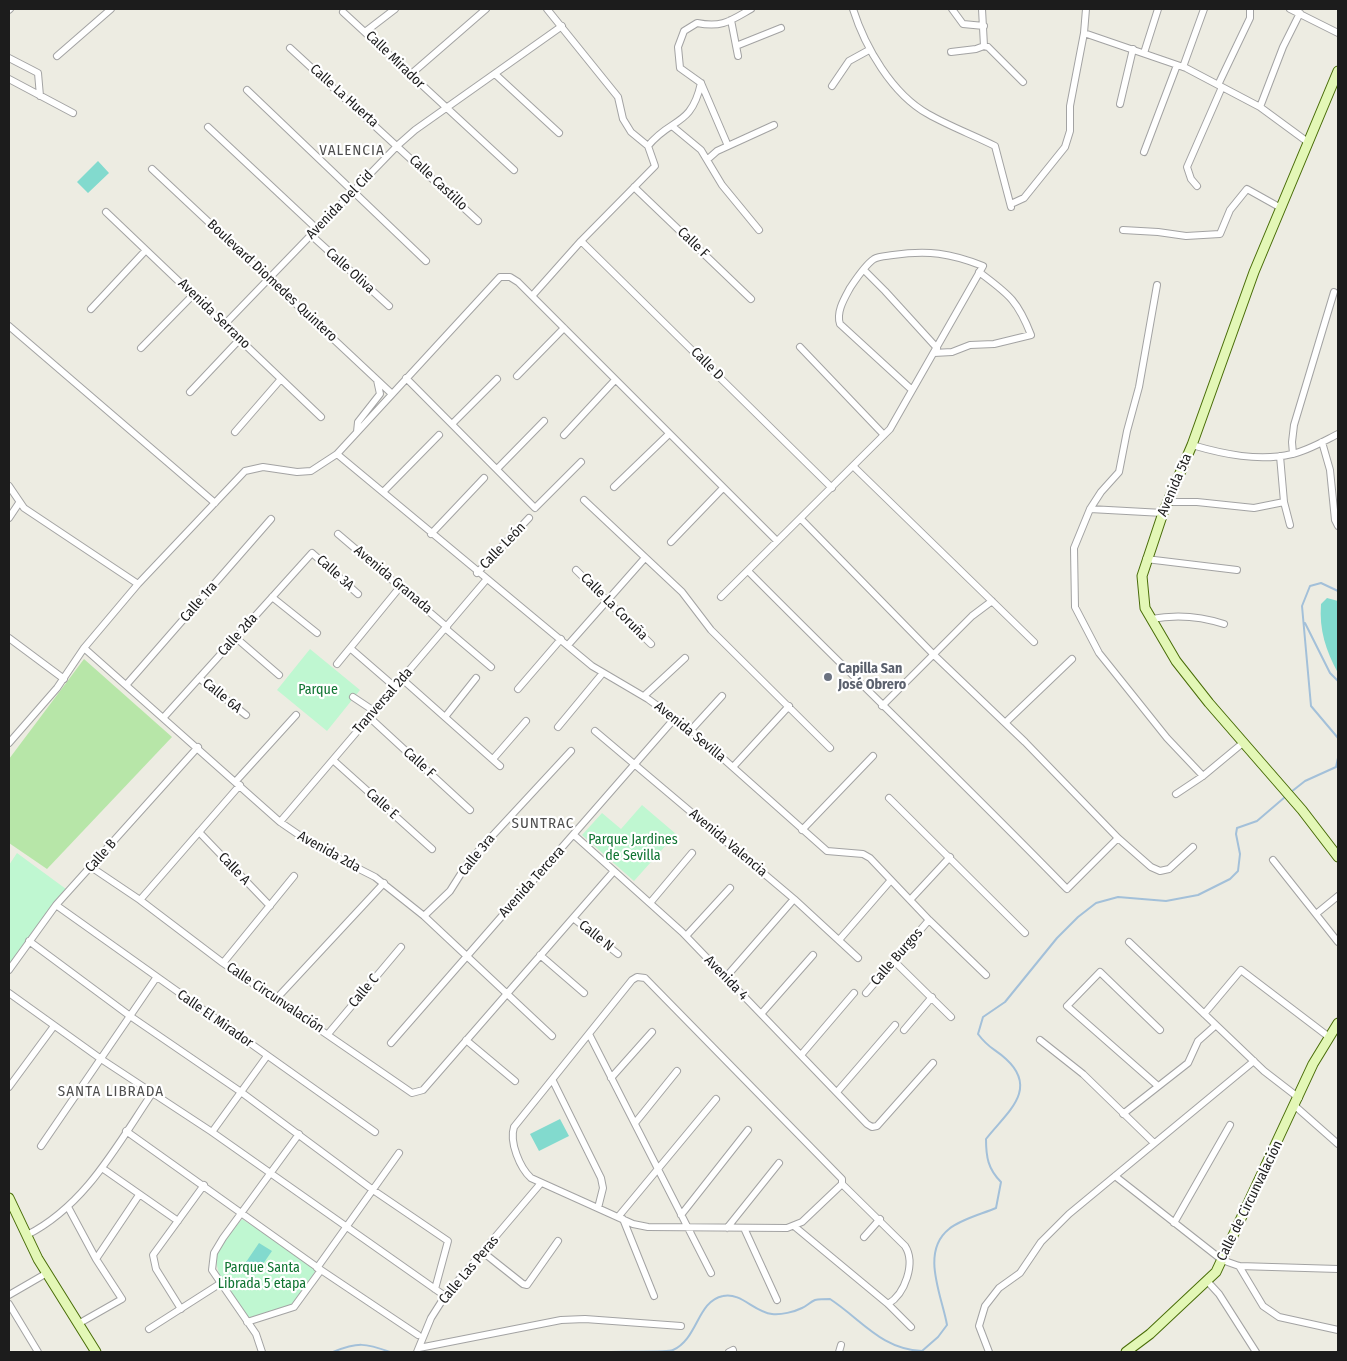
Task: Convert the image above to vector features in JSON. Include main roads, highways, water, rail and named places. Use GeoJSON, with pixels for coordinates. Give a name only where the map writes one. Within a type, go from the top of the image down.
{"type":"FeatureCollection","features":[{"type":"Feature","properties":{"kind":"waterway"},"geometry":{"type":"LineString","coordinates":[[1338,591],[1321,583],[1310,586],[1302,606],[1311,706],[1338,738]]}},
{"type":"Feature","properties":{"kind":"waterway"},"geometry":{"type":"LineString","coordinates":[[1305,623],[1330,673],[1338,681]]}},
{"type":"Feature","properties":{"kind":"waterway"},"geometry":{"type":"LineString","coordinates":[[1291,792],[1305,781],[1336,767],[1338,758]]}},
{"type":"Feature","properties":{"kind":"waterway"},"geometry":{"type":"LineString","coordinates":[[608,1352],[673,1350],[688,1338],[702,1312],[708,1305],[714,1299],[723,1296],[742,1299],[759,1310],[772,1314],[795,1311],[815,1300],[830,1299],[883,1339],[895,1345],[922,1351],[938,1337],[947,1325],[935,1275],[934,1262],[940,1239],[954,1225],[996,1208],[1001,1182],[993,1172],[989,1162],[986,1139],[1010,1111],[1020,1091],[1020,1081],[1016,1070],[978,1034],[983,1017],[1005,1002],[1057,938],[1078,917],[1096,903],[1118,897],[1166,901],[1198,895],[1230,879],[1238,871],[1240,854],[1236,834],[1237,828],[1257,821],[1285,797]]}},
{"type":"Feature","properties":{"kind":"waterway"},"geometry":{"type":"LineString","coordinates":[[333,1352],[355,1345],[368,1345],[390,1352]]}},
{"type":"Feature","properties":{"kind":"place","name":"Capilla San José Obrero"},"geometry":{"type":"Point","coordinates":[828,677]}},
{"type":"Feature","properties":{"kind":"district","name":"VALENCIA"},"geometry":{"type":"Point","coordinates":[352,151]}},
{"type":"Feature","properties":{"kind":"district","name":"SUNTRAC"},"geometry":{"type":"Point","coordinates":[543,824]}},
{"type":"Feature","properties":{"kind":"district","name":"SANTA LIBRADA"},"geometry":{"type":"Point","coordinates":[111,1092]}},
{"type":"Feature","properties":{"kind":"park label","name":"Parque"},"geometry":{"type":"Point","coordinates":[318,690]}},
{"type":"Feature","properties":{"kind":"park label","name":"Parque Jardines de Sevilla"},"geometry":{"type":"Point","coordinates":[633,848]}},
{"type":"Feature","properties":{"kind":"park label","name":"Parque Santa Librada 5 etapa"},"geometry":{"type":"Point","coordinates":[262,1276]}}]}
